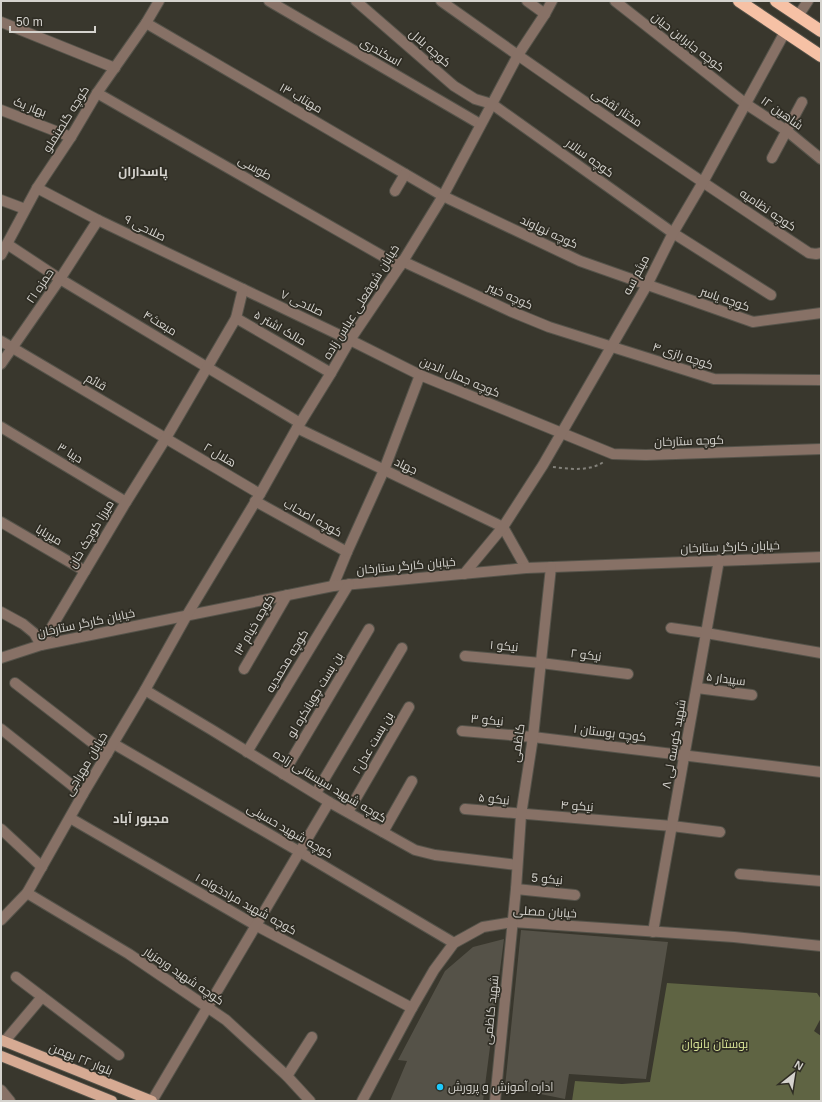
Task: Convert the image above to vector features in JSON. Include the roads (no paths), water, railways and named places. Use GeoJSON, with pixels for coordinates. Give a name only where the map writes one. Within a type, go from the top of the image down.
{"type":"FeatureCollection","features":[{"type":"Feature","properties":{"kind":"highway"},"geometry":{"type":"LineString","coordinates":[[739,1],[821,56]]}},
{"type":"Feature","properties":{"kind":"highway"},"geometry":{"type":"LineString","coordinates":[[776,1],[821,31]]}},
{"type":"Feature","properties":{"kind":"main road","name":"بلوار ۲۲ بهمن"},"geometry":{"type":"LineString","coordinates":[[3,1041],[152,1101]]}},
{"type":"Feature","properties":{"kind":"main road"},"geometry":{"type":"LineString","coordinates":[[1,1056],[112,1101]]}},
{"type":"Feature","properties":{"kind":"street","name":"کوچه گلصنملو"},"geometry":{"type":"LineString","coordinates":[[1,255],[37,188],[71,137],[97,93],[160,1]]}},
{"type":"Feature","properties":{"kind":"street","name":"اسکندری"},"geometry":{"type":"LineString","coordinates":[[269,1],[480,124]]}},
{"type":"Feature","properties":{"kind":"street","name":"کوچه بلال"},"geometry":{"type":"LineString","coordinates":[[356,1],[454,86],[475,99],[492,104]]}},
{"type":"Feature","properties":{"kind":"street","name":"مختار ثقفی"},"geometry":{"type":"LineString","coordinates":[[441,1],[702,182]]}},
{"type":"Feature","properties":{"kind":"street"},"geometry":{"type":"LineString","coordinates":[[527,1],[546,14]]}},
{"type":"Feature","properties":{"kind":"street","name":"خیابان شوقعلی عباس زاده"},"geometry":{"type":"LineString","coordinates":[[187,615],[298,425],[331,374],[350,340],[443,196],[518,55],[546,14],[552,1]]}},
{"type":"Feature","properties":{"kind":"street","name":"کوچه جابرابن حیان"},"geometry":{"type":"LineString","coordinates":[[615,1],[746,104]]}},
{"type":"Feature","properties":{"kind":"street"},"geometry":{"type":"LineString","coordinates":[[798,16],[808,1]]}},
{"type":"Feature","properties":{"kind":"street"},"geometry":{"type":"LineString","coordinates":[[1,22],[115,68]]}},
{"type":"Feature","properties":{"kind":"street","name":"مهتاب ۱۳"},"geometry":{"type":"LineString","coordinates":[[146,23],[443,196]]}},
{"type":"Feature","properties":{"kind":"street","name":"میثم سه"},"geometry":{"type":"LineString","coordinates":[[464,574],[503,526],[543,466],[647,285],[673,233],[785,32]]}},
{"type":"Feature","properties":{"kind":"street","name":"طوسی"},"geometry":{"type":"LineString","coordinates":[[97,93],[401,263]]}},
{"type":"Feature","properties":{"kind":"street"},"geometry":{"type":"LineString","coordinates":[[772,158],[802,102]]}},
{"type":"Feature","properties":{"kind":"street","name":"کوچه سالار"},"geometry":{"type":"LineString","coordinates":[[492,104],[673,233],[771,295]]}},
{"type":"Feature","properties":{"kind":"street","name":"شاهین ۱۲"},"geometry":{"type":"LineString","coordinates":[[746,104],[787,131],[821,159]]}},
{"type":"Feature","properties":{"kind":"street","name":"بهار یک"},"geometry":{"type":"LineString","coordinates":[[1,110],[71,137]]}},
{"type":"Feature","properties":{"kind":"street"},"geometry":{"type":"LineString","coordinates":[[395,191],[405,174]]}},
{"type":"Feature","properties":{"kind":"street","name":"کوچه نظامیه"},"geometry":{"type":"LineString","coordinates":[[702,182],[809,253],[821,253]]}},
{"type":"Feature","properties":{"kind":"street","name":"صلاحی ۹"},"geometry":{"type":"LineString","coordinates":[[37,188],[98,220],[242,289]]}},
{"type":"Feature","properties":{"kind":"street","name":"کوچه نهاوند"},"geometry":{"type":"LineString","coordinates":[[443,196],[580,261],[647,285]]}},
{"type":"Feature","properties":{"kind":"street"},"geometry":{"type":"LineString","coordinates":[[1,200],[25,209]]}},
{"type":"Feature","properties":{"kind":"street","name":"حمزه ۲۱"},"geometry":{"type":"LineString","coordinates":[[1,364],[60,279],[98,220]]}},
{"type":"Feature","properties":{"kind":"street","name":"مبعث۴"},"geometry":{"type":"LineString","coordinates":[[7,244],[60,279],[208,367],[298,425]]}},
{"type":"Feature","properties":{"kind":"street","name":"کوچه خیبر"},"geometry":{"type":"LineString","coordinates":[[401,263],[550,327],[612,346]]}},
{"type":"Feature","properties":{"kind":"street","name":"کوچه یاسر"},"geometry":{"type":"LineString","coordinates":[[647,285],[753,322],[821,313]]}},
{"type":"Feature","properties":{"kind":"street","name":"میرزا کوچک خان"},"geometry":{"type":"LineString","coordinates":[[41,646],[236,318],[242,289]]}},
{"type":"Feature","properties":{"kind":"street","name":"صلاحی ۷"},"geometry":{"type":"LineString","coordinates":[[242,289],[350,340]]}},
{"type":"Feature","properties":{"kind":"street","name":"مالک اشتر ۵"},"geometry":{"type":"LineString","coordinates":[[236,318],[331,374]]}},
{"type":"Feature","properties":{"kind":"street","name":"قائم"},"geometry":{"type":"LineString","coordinates":[[1,340],[12,348],[166,438]]}},
{"type":"Feature","properties":{"kind":"street","name":"کوچه جمال الدین"},"geometry":{"type":"LineString","coordinates":[[350,340],[420,375],[562,432]]}},
{"type":"Feature","properties":{"kind":"street","name":"کوچه رازی ۴"},"geometry":{"type":"LineString","coordinates":[[612,346],[714,379],[821,380]]}},
{"type":"Feature","properties":{"kind":"street"},"geometry":{"type":"LineString","coordinates":[[347,552],[384,470],[420,375]]}},
{"type":"Feature","properties":{"kind":"street","name":"جهاد"},"geometry":{"type":"LineString","coordinates":[[298,425],[384,470],[503,526]]}},
{"type":"Feature","properties":{"kind":"street","name":"دیبا ۳"},"geometry":{"type":"LineString","coordinates":[[1,427],[126,502]]}},
{"type":"Feature","properties":{"kind":"street","name":"کوچه ستارخان"},"geometry":{"type":"LineString","coordinates":[[562,432],[613,454],[646,455],[821,449]]}},
{"type":"Feature","properties":{"kind":"street","name":"هلال ۲"},"geometry":{"type":"LineString","coordinates":[[166,438],[257,497]]}},
{"type":"Feature","properties":{"kind":"street","name":"کوچه اصحاب"},"geometry":{"type":"LineString","coordinates":[[257,497],[347,552],[333,586]]}},
{"type":"Feature","properties":{"kind":"street","name":"میربابا"},"geometry":{"type":"LineString","coordinates":[[1,522],[85,571]]}},
{"type":"Feature","properties":{"kind":"street"},"geometry":{"type":"LineString","coordinates":[[503,526],[526,568]]}},
{"type":"Feature","properties":{"kind":"street","name":"خیابان کارگر ستارخان"},"geometry":{"type":"LineString","coordinates":[[1,658],[41,646],[187,615],[349,584],[526,568],[821,557]]}},
{"type":"Feature","properties":{"kind":"street","name":"شهید کوسه لی ۸"},"geometry":{"type":"LineString","coordinates":[[654,932],[719,560]]}},
{"type":"Feature","properties":{"kind":"street","name":"کاظمی"},"geometry":{"type":"LineString","coordinates":[[513,922],[521,815],[533,737],[551,567]]}},
{"type":"Feature","properties":{"kind":"street","name":"کوچه محمدیه"},"geometry":{"type":"LineString","coordinates":[[247,752],[349,584]]}},
{"type":"Feature","properties":{"kind":"street","name":"کوچه خیام ۱۳"},"geometry":{"type":"LineString","coordinates":[[244,669],[287,595]]}},
{"type":"Feature","properties":{"kind":"street"},"geometry":{"type":"LineString","coordinates":[[1,612],[23,624],[34,633],[41,646]]}},
{"type":"Feature","properties":{"kind":"street","name":"خیابان مهراجی"},"geometry":{"type":"LineString","coordinates":[[1,920],[27,894],[187,615]]}},
{"type":"Feature","properties":{"kind":"street"},"geometry":{"type":"LineString","coordinates":[[670,628],[706,632],[821,653]]}},
{"type":"Feature","properties":{"kind":"street","name":"بن بست چوپانکره لو"},"geometry":{"type":"LineString","coordinates":[[283,774],[368,630]]}},
{"type":"Feature","properties":{"kind":"street"},"geometry":{"type":"LineString","coordinates":[[316,793],[402,648]]}},
{"type":"Feature","properties":{"kind":"street","name":"نیکو ۱"},"geometry":{"type":"LineString","coordinates":[[465,656],[541,662]]}},
{"type":"Feature","properties":{"kind":"street","name":"نیکو ۲"},"geometry":{"type":"LineString","coordinates":[[541,662],[628,674]]}},
{"type":"Feature","properties":{"kind":"street"},"geometry":{"type":"LineString","coordinates":[[15,683],[107,754]]}},
{"type":"Feature","properties":{"kind":"street","name":"سپیدار ۵"},"geometry":{"type":"LineString","coordinates":[[696,688],[752,695]]}},
{"type":"Feature","properties":{"kind":"street","name":"کوچه شهید سیستانی زاده"},"geometry":{"type":"LineString","coordinates":[[145,690],[329,802],[414,850],[435,855],[517,865]]}},
{"type":"Feature","properties":{"kind":"street","name":"بن بست عدل۲"},"geometry":{"type":"LineString","coordinates":[[348,812],[408,707]]}},
{"type":"Feature","properties":{"kind":"street"},"geometry":{"type":"LineString","coordinates":[[1,728],[83,794]]}},
{"type":"Feature","properties":{"kind":"street","name":"نیکو ۳"},"geometry":{"type":"LineString","coordinates":[[462,731],[533,737]]}},
{"type":"Feature","properties":{"kind":"street","name":"کوچه بوستان ۱"},"geometry":{"type":"LineString","coordinates":[[533,737],[821,772]]}},
{"type":"Feature","properties":{"kind":"street","name":"کوچه شهید حسینی"},"geometry":{"type":"LineString","coordinates":[[114,744],[454,943]]}},
{"type":"Feature","properties":{"kind":"street"},"geometry":{"type":"LineString","coordinates":[[383,832],[412,781]]}},
{"type":"Feature","properties":{"kind":"street"},"geometry":{"type":"LineString","coordinates":[[152,1101],[257,926],[329,802]]}},
{"type":"Feature","properties":{"kind":"street","name":"نیکو ۵"},"geometry":{"type":"LineString","coordinates":[[465,809],[521,815]]}},
{"type":"Feature","properties":{"kind":"street","name":"نیکو ۴"},"geometry":{"type":"LineString","coordinates":[[521,815],[672,826],[720,832]]}},
{"type":"Feature","properties":{"kind":"street","name":"۱ کوچه شهید مرادخواه"},"geometry":{"type":"LineString","coordinates":[[70,818],[257,926],[412,1008]]}},
{"type":"Feature","properties":{"kind":"street"},"geometry":{"type":"LineString","coordinates":[[1,829],[42,867]]}},
{"type":"Feature","properties":{"kind":"street"},"geometry":{"type":"LineString","coordinates":[[740,874],[821,881]]}},
{"type":"Feature","properties":{"kind":"street","name":"نیکو 5"},"geometry":{"type":"LineString","coordinates":[[516,889],[575,895]]}},
{"type":"Feature","properties":{"kind":"street","name":"کوچه شهید ورمزیار"},"geometry":{"type":"LineString","coordinates":[[27,894],[129,954],[226,1020],[287,1076],[310,1101]]}},
{"type":"Feature","properties":{"kind":"street","name":"خیابان مصلی"},"geometry":{"type":"LineString","coordinates":[[362,1101],[434,970],[454,943],[483,927],[513,922],[734,937],[821,946]]}},
{"type":"Feature","properties":{"kind":"street","name":"شهید کاظمی"},"geometry":{"type":"LineString","coordinates":[[495,1101],[513,922]]}},
{"type":"Feature","properties":{"kind":"street"},"geometry":{"type":"LineString","coordinates":[[16,977],[118,1055]]}},
{"type":"Feature","properties":{"kind":"street"},"geometry":{"type":"LineString","coordinates":[[3,1041],[42,997]]}},
{"type":"Feature","properties":{"kind":"street"},"geometry":{"type":"LineString","coordinates":[[287,1076],[312,1037]]}},
{"type":"Feature","properties":{"kind":"street"},"geometry":{"type":"LineString","coordinates":[[1,1090],[10,1101]]}},
{"type":"Feature","properties":{"kind":"place","name":"اداره آموزش و پرورش"},"geometry":{"type":"Point","coordinates":[440,1087]}},
{"type":"Feature","properties":{"kind":"district","name":"پاسداران"},"geometry":{"type":"Point","coordinates":[143,171]}},
{"type":"Feature","properties":{"kind":"district","name":"مجبور آباد"},"geometry":{"type":"Point","coordinates":[141,818]}},
{"type":"Feature","properties":{"kind":"park label","name":"بوستان بانوان"},"geometry":{"type":"Point","coordinates":[715,1044]}}]}
